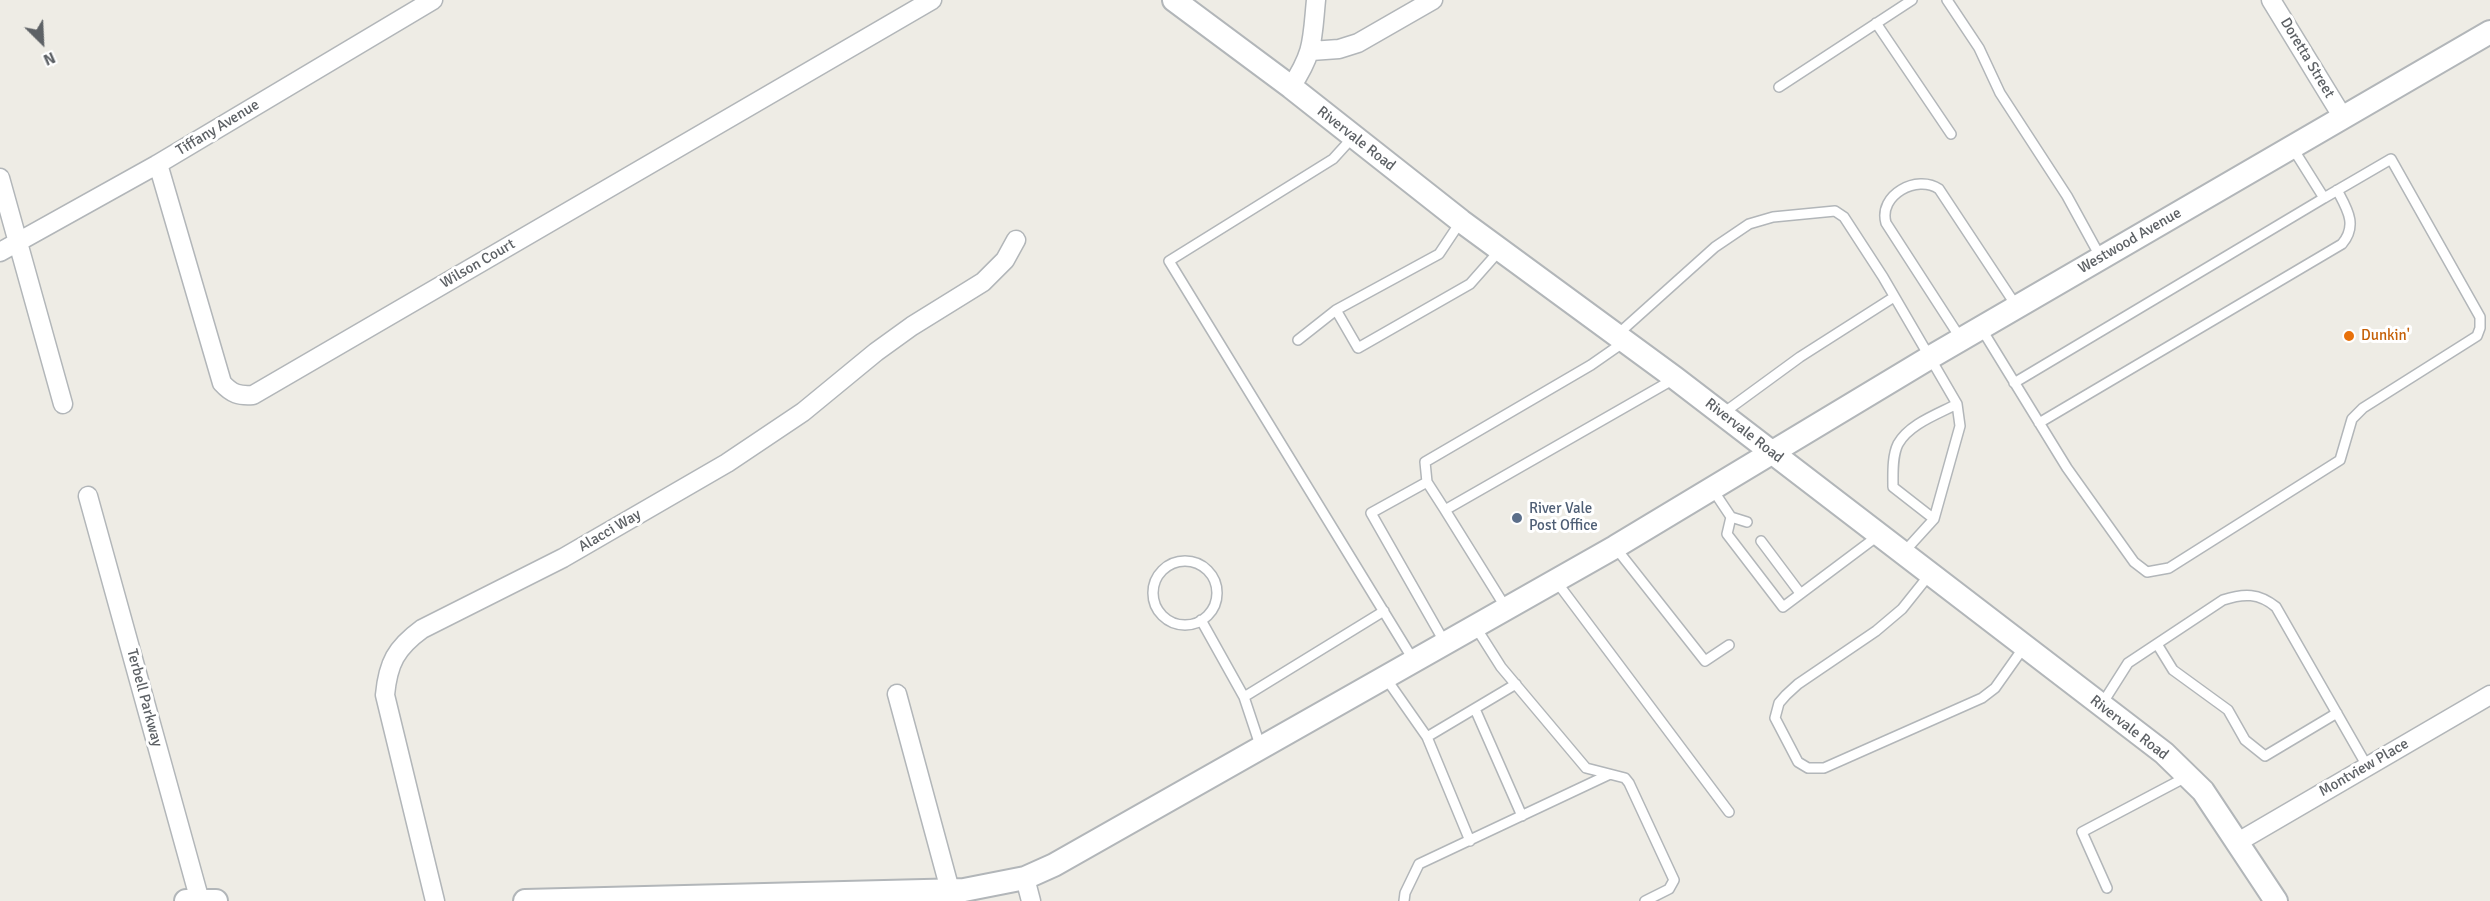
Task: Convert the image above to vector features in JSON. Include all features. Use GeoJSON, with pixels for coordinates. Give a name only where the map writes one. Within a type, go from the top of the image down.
{"type":"FeatureCollection","features":[{"type":"Feature","properties":{"kind":"street","name":"Tiffany Avenue"},"geometry":{"type":"LineString","coordinates":[[0,252],[158,164],[434,0]]}},
{"type":"Feature","properties":{"kind":"street","name":"Wilson Court"},"geometry":{"type":"LineString","coordinates":[[158,164],[222,383],[230,392],[241,396],[253,395],[932,0]]}},
{"type":"Feature","properties":{"kind":"street","name":"Rivervale Road"},"geometry":{"type":"LineString","coordinates":[[1174,0],[1290,87],[1461,221],[1675,378],[2164,753],[2203,791],[2276,901]]}},
{"type":"Feature","properties":{"kind":"street"},"geometry":{"type":"LineString","coordinates":[[1290,87],[1311,51],[1316,0]]}},
{"type":"Feature","properties":{"kind":"street"},"geometry":{"type":"LineString","coordinates":[[1311,51],[1339,49],[1358,43],[1433,0]]}},
{"type":"Feature","properties":{"kind":"street","name":"Doretta Street"},"geometry":{"type":"LineString","coordinates":[[2271,0],[2342,116]]}},
{"type":"Feature","properties":{"kind":"street","name":"Westwood Avenue"},"geometry":{"type":"LineString","coordinates":[[525,901],[950,890],[989,887],[1025,878],[1054,865],[1615,547],[1961,339],[2490,32]]}},
{"type":"Feature","properties":{"kind":"street"},"geometry":{"type":"LineString","coordinates":[[0,178],[63,404]]}},
{"type":"Feature","properties":{"kind":"street","name":"Alacci Way"},"geometry":{"type":"LineString","coordinates":[[435,901],[386,695],[387,675],[394,656],[406,641],[422,629],[563,558],[727,463],[803,412],[912,326],[983,282],[1005,260],[1016,240]]}},
{"type":"Feature","properties":{"kind":"street","name":"Terbell Parkway"},"geometry":{"type":"LineString","coordinates":[[88,496],[200,901]]}},
{"type":"Feature","properties":{"kind":"street"},"geometry":{"type":"LineString","coordinates":[[897,694],[950,890]]}},
{"type":"Feature","properties":{"kind":"street","name":"Montview Place"},"geometry":{"type":"LineString","coordinates":[[2238,842],[2490,694]]}},
{"type":"Feature","properties":{"kind":"street"},"geometry":{"type":"LineString","coordinates":[[1025,878],[1031,901]]}},
{"type":"Feature","properties":{"kind":"street"},"geometry":{"type":"LineString","coordinates":[[186,901],[216,901]]}},
{"type":"Feature","properties":{"kind":"lane"},"geometry":{"type":"LineString","coordinates":[[1779,87],[1912,0]]}},
{"type":"Feature","properties":{"kind":"lane"},"geometry":{"type":"LineString","coordinates":[[1947,0],[1979,48],[2000,93],[2067,196],[2101,258]]}},
{"type":"Feature","properties":{"kind":"lane"},"geometry":{"type":"LineString","coordinates":[[1876,24],[1951,134]]}},
{"type":"Feature","properties":{"kind":"lane"},"geometry":{"type":"LineString","coordinates":[[1353,137],[1333,159],[1169,261],[1414,661]]}},
{"type":"Feature","properties":{"kind":"lane"},"geometry":{"type":"LineString","coordinates":[[2292,146],[2324,198]]}},
{"type":"Feature","properties":{"kind":"lane"},"geometry":{"type":"LineString","coordinates":[[1981,328],[2014,383],[2067,468],[2134,562],[2147,572],[2169,568],[2340,460],[2352,419],[2363,408],[2477,336],[2481,323],[2480,317],[2391,159],[2014,383]]}},
{"type":"Feature","properties":{"kind":"lane"},"geometry":{"type":"LineString","coordinates":[[1961,339],[1886,223],[1884,214],[1886,206],[1894,195],[1908,186],[1931,183],[1939,189],[2017,307]]}},
{"type":"Feature","properties":{"kind":"lane"},"geometry":{"type":"LineString","coordinates":[[2039,423],[2342,244],[2349,236],[2352,219],[2337,190]]}},
{"type":"Feature","properties":{"kind":"lane"},"geometry":{"type":"LineString","coordinates":[[1506,608],[1427,482],[1425,462],[1591,365],[1715,247],[1749,224],[1773,217],[1835,211],[1844,217],[1957,404],[1960,426],[1934,519],[1903,554]]}},
{"type":"Feature","properties":{"kind":"lane"},"geometry":{"type":"LineString","coordinates":[[1298,340],[1336,310],[1439,254],[1461,221]]}},
{"type":"Feature","properties":{"kind":"lane"},"geometry":{"type":"LineString","coordinates":[[1336,310],[1358,348],[1470,284],[1500,250]]}},
{"type":"Feature","properties":{"kind":"lane"},"geometry":{"type":"LineString","coordinates":[[1722,414],[1800,357],[1894,297]]}},
{"type":"Feature","properties":{"kind":"lane"},"geometry":{"type":"LineString","coordinates":[[1445,510],[1675,378]]}},
{"type":"Feature","properties":{"kind":"lane"},"geometry":{"type":"LineString","coordinates":[[1934,519],[1893,487],[1898,445],[1910,430],[1957,404]]}},
{"type":"Feature","properties":{"kind":"lane"},"geometry":{"type":"LineString","coordinates":[[1427,482],[1371,513],[1445,643]]}},
{"type":"Feature","properties":{"kind":"lane"},"geometry":{"type":"LineString","coordinates":[[1712,488],[1731,517],[1747,522]]}},
{"type":"Feature","properties":{"kind":"lane"},"geometry":{"type":"LineString","coordinates":[[1731,517],[1727,534],[1783,607],[1879,535]]}},
{"type":"Feature","properties":{"kind":"lane"},"geometry":{"type":"LineString","coordinates":[[1761,541],[1800,593]]}},
{"type":"Feature","properties":{"kind":"lane"},"geometry":{"type":"LineString","coordinates":[[1615,547],[1705,661],[1729,645]]}},
{"type":"Feature","properties":{"kind":"lane"},"geometry":{"type":"LineString","coordinates":[[1189,561],[1206,569],[1212,577],[1216,596],[1209,614],[1201,620],[1191,624],[1170,621],[1155,605],[1154,583],[1167,566],[1189,561]]}},
{"type":"Feature","properties":{"kind":"lane"},"geometry":{"type":"LineString","coordinates":[[1929,574],[1902,609],[1876,631],[1798,684],[1779,703],[1775,718],[1798,762],[1808,768],[1824,768],[1982,698],[1995,688],[2024,647]]}},
{"type":"Feature","properties":{"kind":"lane"},"geometry":{"type":"LineString","coordinates":[[1555,580],[1729,812]]}},
{"type":"Feature","properties":{"kind":"lane"},"geometry":{"type":"LineString","coordinates":[[2101,705],[2128,663],[2223,600],[2252,595],[2265,598],[2276,607],[2367,766]]}},
{"type":"Feature","properties":{"kind":"lane"},"geometry":{"type":"LineString","coordinates":[[1244,697],[1384,611]]}},
{"type":"Feature","properties":{"kind":"lane"},"geometry":{"type":"LineString","coordinates":[[1201,620],[1244,697],[1261,748]]}},
{"type":"Feature","properties":{"kind":"lane"},"geometry":{"type":"LineString","coordinates":[[1475,626],[1501,667],[1586,768],[1625,778],[1629,783],[1674,880],[1669,889],[1645,901]]}},
{"type":"Feature","properties":{"kind":"lane"},"geometry":{"type":"LineString","coordinates":[[2157,644],[2173,670],[2228,710],[2245,740],[2265,756],[2337,713]]}},
{"type":"Feature","properties":{"kind":"lane"},"geometry":{"type":"LineString","coordinates":[[1385,677],[1427,737],[1470,841]]}},
{"type":"Feature","properties":{"kind":"lane"},"geometry":{"type":"LineString","coordinates":[[1427,737],[1516,684]]}},
{"type":"Feature","properties":{"kind":"lane"},"geometry":{"type":"LineString","coordinates":[[1475,709],[1522,816]]}},
{"type":"Feature","properties":{"kind":"lane"},"geometry":{"type":"LineString","coordinates":[[1404,901],[1404,893],[1419,864],[1608,775]]}},
{"type":"Feature","properties":{"kind":"lane"},"geometry":{"type":"LineString","coordinates":[[2107,888],[2082,832],[2188,776]]}},
{"type":"Feature","properties":{"kind":"place","name":"Dunkin'"},"geometry":{"type":"Point","coordinates":[2349,336]}},
{"type":"Feature","properties":{"kind":"place","name":"River Vale Post Office"},"geometry":{"type":"Point","coordinates":[1517,518]}}]}
